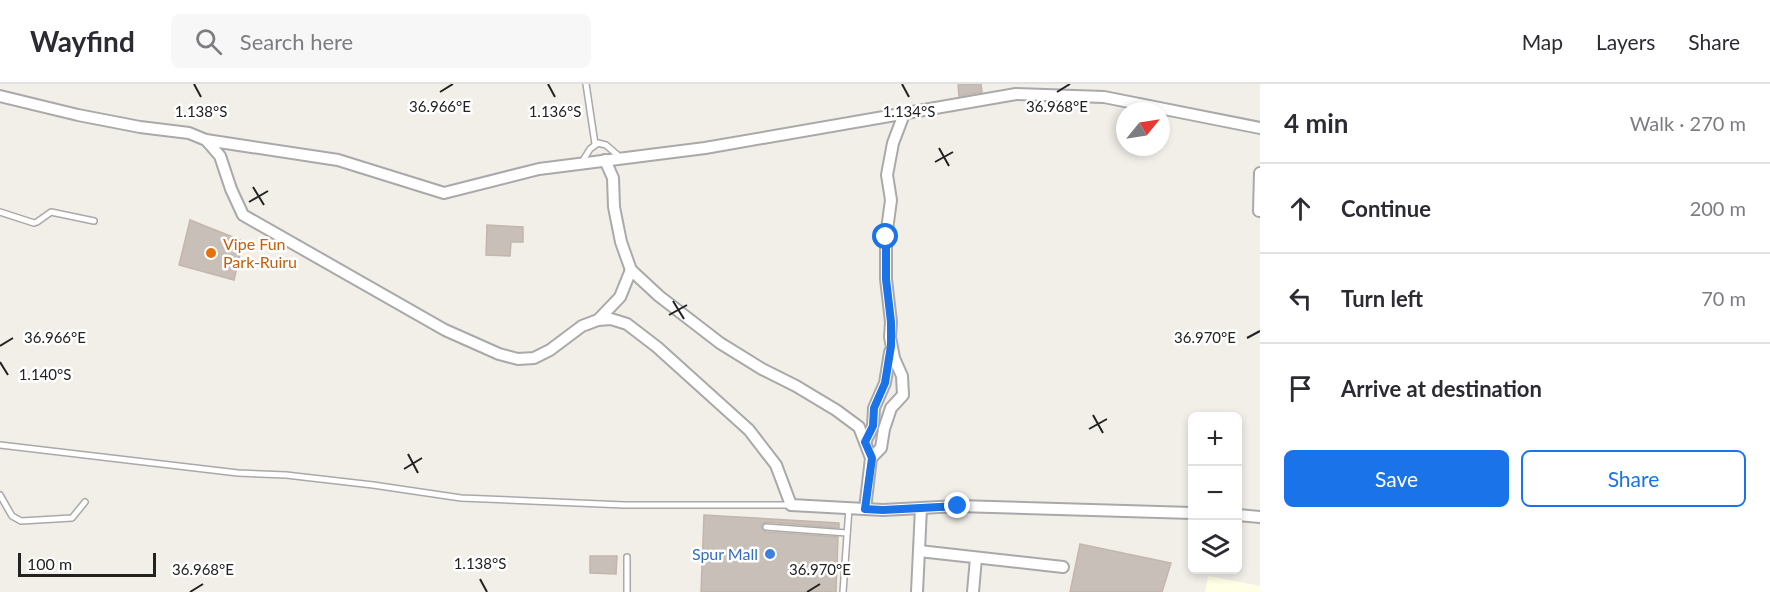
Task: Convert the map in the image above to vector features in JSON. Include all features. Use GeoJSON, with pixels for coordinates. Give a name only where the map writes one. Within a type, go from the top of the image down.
{"type":"FeatureCollection","features":[{"type":"Feature","properties":{"kind":"street"},"geometry":{"type":"LineString","coordinates":[[0,96],[88,117],[189,133],[206,140],[338,159],[444,193],[539,169],[705,148],[1016,94],[1104,97],[1260,128]]}},
{"type":"Feature","properties":{"kind":"street"},"geometry":{"type":"LineString","coordinates":[[865,442],[873,426],[874,408],[885,383],[891,346],[886,279],[886,237],[891,201],[887,175],[893,143],[904,114]]}},
{"type":"Feature","properties":{"kind":"street"},"geometry":{"type":"LineString","coordinates":[[206,140],[220,156],[243,215],[456,335],[499,354],[518,359],[534,358],[550,351],[582,326],[598,320],[611,319],[627,324],[657,347],[749,429],[776,465],[791,505],[883,510],[958,506],[1188,513]]}},
{"type":"Feature","properties":{"kind":"street"},"geometry":{"type":"LineString","coordinates":[[605,160],[613,178],[619,230],[631,270],[659,296],[720,343],[836,410],[859,427],[872,458],[865,509]]}},
{"type":"Feature","properties":{"kind":"street"},"geometry":{"type":"LineString","coordinates":[[1259,211],[1260,174]]}},
{"type":"Feature","properties":{"kind":"street"},"geometry":{"type":"LineString","coordinates":[[598,320],[620,297],[631,270]]}},
{"type":"Feature","properties":{"kind":"street"},"geometry":{"type":"LineString","coordinates":[[872,458],[881,448],[891,408],[903,395],[902,376],[891,346]]}},
{"type":"Feature","properties":{"kind":"street"},"geometry":{"type":"LineString","coordinates":[[916,592],[921,508]]}},
{"type":"Feature","properties":{"kind":"street"},"geometry":{"type":"LineString","coordinates":[[1242,516],[1260,517]]}},
{"type":"Feature","properties":{"kind":"street"},"geometry":{"type":"LineString","coordinates":[[919,551],[1064,567]]}},
{"type":"Feature","properties":{"kind":"street"},"geometry":{"type":"LineString","coordinates":[[973,592],[975,558]]}},
{"type":"Feature","properties":{"kind":"lane"},"geometry":{"type":"LineString","coordinates":[[586,84],[596,144]]}},
{"type":"Feature","properties":{"kind":"lane"},"geometry":{"type":"LineString","coordinates":[[581,163],[590,149],[602,143],[621,158]]}},
{"type":"Feature","properties":{"kind":"lane"},"geometry":{"type":"LineString","coordinates":[[0,212],[34,223],[51,212],[94,221]]}},
{"type":"Feature","properties":{"kind":"lane"},"geometry":{"type":"LineString","coordinates":[[0,445],[238,473],[286,475],[373,484],[461,498],[624,505],[791,505]]}},
{"type":"Feature","properties":{"kind":"lane"},"geometry":{"type":"LineString","coordinates":[[0,495],[12,516],[21,521],[72,518],[85,501]]}},
{"type":"Feature","properties":{"kind":"lane"},"geometry":{"type":"LineString","coordinates":[[843,592],[849,508]]}},
{"type":"Feature","properties":{"kind":"lane"},"geometry":{"type":"LineString","coordinates":[[766,527],[847,533]]}},
{"type":"Feature","properties":{"kind":"lane"},"geometry":{"type":"LineString","coordinates":[[627,557],[627,592]]}},
{"type":"Feature","properties":{"kind":"shaded area"},"geometry":{"type":"Polygon","coordinates":[[[1208,576],[1260,586],[1260,592],[1205,592],[1208,576]]]}},
{"type":"Feature","properties":{"kind":"building"},"geometry":{"type":"Polygon","coordinates":[[[981,84],[982,92],[959,96],[958,85],[981,84]]]}},
{"type":"Feature","properties":{"kind":"building","name":"Vipe Fun Park-Ruiru"},"geometry":{"type":"Polygon","coordinates":[[[190,220],[243,241],[234,280],[179,265],[190,220]]]}},
{"type":"Feature","properties":{"kind":"building"},"geometry":{"type":"Polygon","coordinates":[[[487,225],[523,227],[523,242],[511,242],[510,256],[486,255],[487,225]]]}},
{"type":"Feature","properties":{"kind":"building","name":"Spur Mall"},"geometry":{"type":"Polygon","coordinates":[[[704,515],[839,523],[839,528],[766,522],[761,527],[766,532],[838,537],[836,592],[701,592],[704,515]]]}},
{"type":"Feature","properties":{"kind":"building"},"geometry":{"type":"Polygon","coordinates":[[[1080,544],[1171,563],[1162,592],[1070,592],[1080,544]]]}},
{"type":"Feature","properties":{"kind":"building"},"geometry":{"type":"Polygon","coordinates":[[[590,556],[617,556],[616,574],[590,573],[590,556]]]}},
{"type":"Feature","properties":{"kind":"place","name":"Vipe Fun Park-Ruiru"},"geometry":{"type":"Point","coordinates":[211,253]}},
{"type":"Feature","properties":{"kind":"place","name":"Spur Mall"},"geometry":{"type":"Point","coordinates":[770,554]}},
{"type":"Feature","properties":{"kind":"route"},"geometry":{"type":"LineString","coordinates":[[886,237],[886,279],[891,346],[885,383],[874,408],[873,426],[865,442],[872,458],[865,509],[958,506]]}}]}
